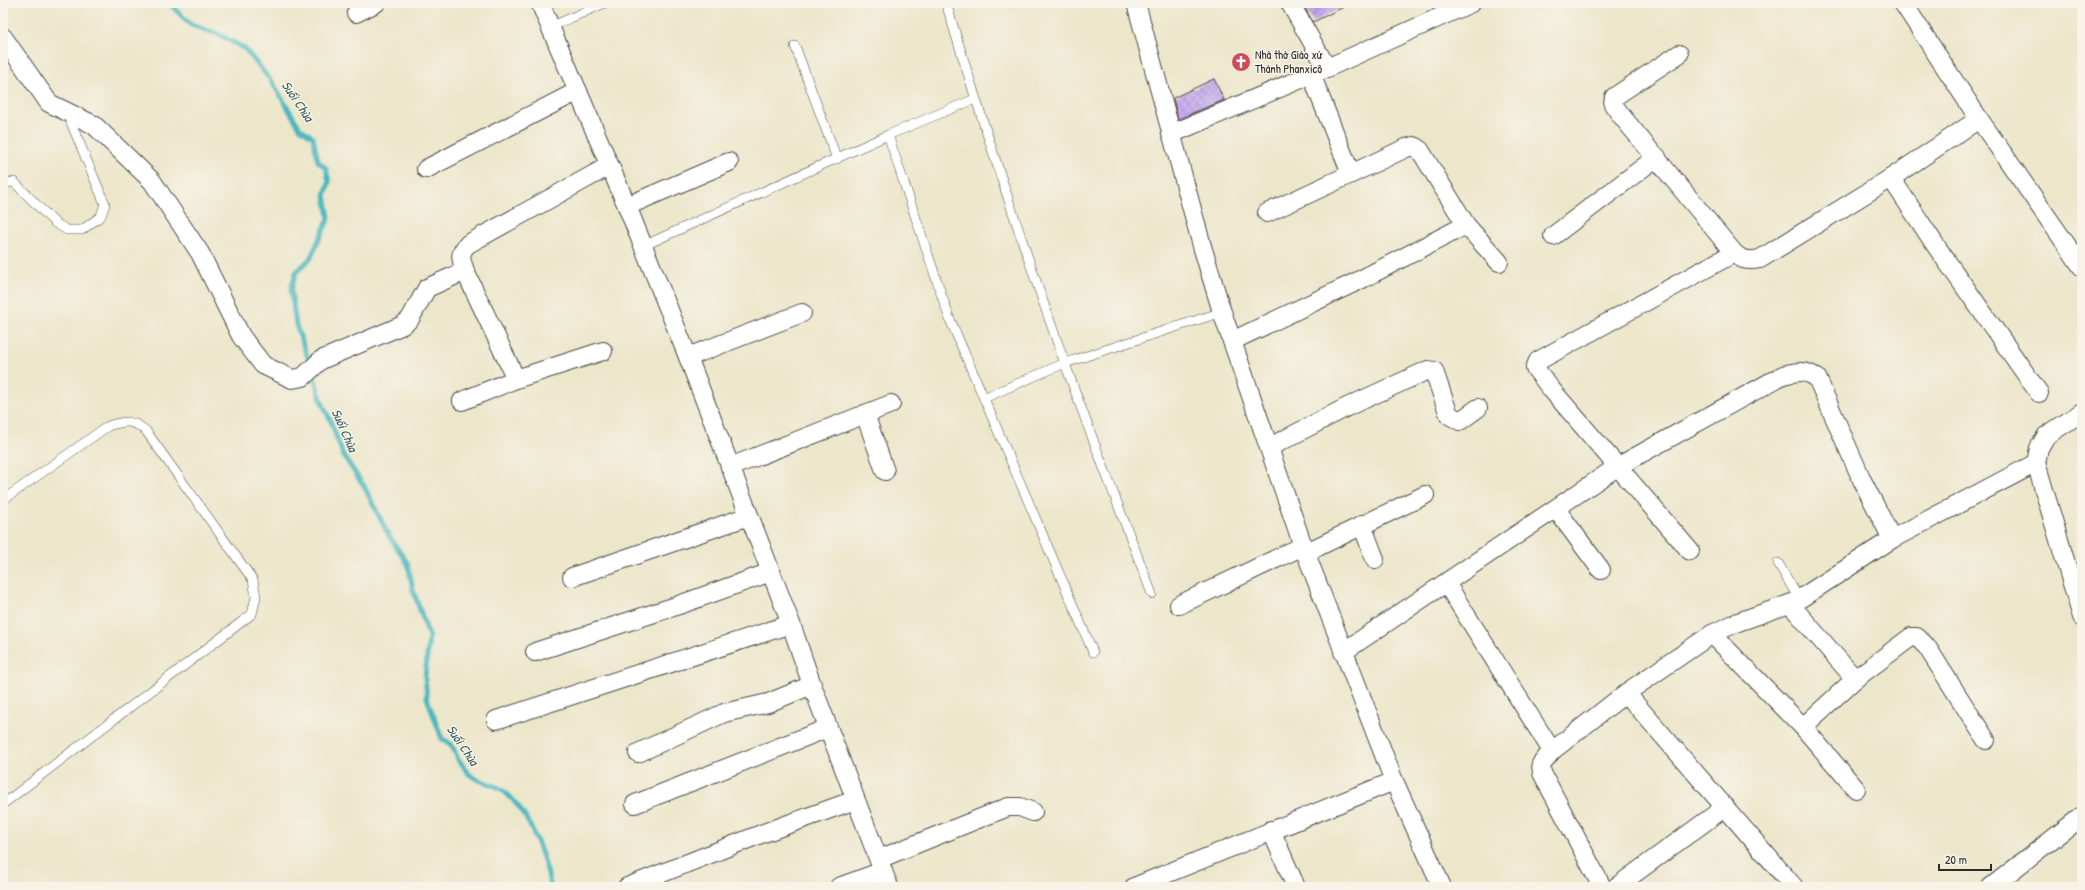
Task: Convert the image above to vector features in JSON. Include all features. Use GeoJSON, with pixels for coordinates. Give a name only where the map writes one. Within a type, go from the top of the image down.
{"type":"FeatureCollection","features":[{"type":"Feature","properties":{"kind":"street"},"geometry":{"type":"LineString","coordinates":[[356,13],[376,3]]}},
{"type":"Feature","properties":{"kind":"street"},"geometry":{"type":"LineString","coordinates":[[540,3],[627,206],[688,357],[791,624],[855,800],[884,872]]}},
{"type":"Feature","properties":{"kind":"street"},"geometry":{"type":"LineString","coordinates":[[1136,3],[1171,134],[1222,312],[1232,341],[1270,447],[1304,549],[1342,652],[1394,781],[1442,887]]}},
{"type":"Feature","properties":{"kind":"street"},"geometry":{"type":"LineString","coordinates":[[1290,3],[1319,71],[1352,174]]}},
{"type":"Feature","properties":{"kind":"street"},"geometry":{"type":"LineString","coordinates":[[1171,134],[1319,71],[1471,3]]}},
{"type":"Feature","properties":{"kind":"street"},"geometry":{"type":"LineString","coordinates":[[1903,3],[1979,119],[2082,267]]}},
{"type":"Feature","properties":{"kind":"street"},"geometry":{"type":"LineString","coordinates":[[3,37],[49,103],[94,125],[152,181],[200,253],[241,336],[263,365],[292,379],[303,377],[321,360],[403,325],[410,319],[427,288],[466,271]]}},
{"type":"Feature","properties":{"kind":"street"},"geometry":{"type":"LineString","coordinates":[[1679,54],[1614,97],[1613,104],[1734,253],[1749,262],[1760,259],[1891,178],[1979,119]]}},
{"type":"Feature","properties":{"kind":"street"},"geometry":{"type":"LineString","coordinates":[[426,169],[578,91]]}},
{"type":"Feature","properties":{"kind":"street"},"geometry":{"type":"LineString","coordinates":[[1267,213],[1406,148],[1414,146],[1420,150],[1466,225],[1499,262]]}},
{"type":"Feature","properties":{"kind":"street"},"geometry":{"type":"LineString","coordinates":[[1553,236],[1657,157]]}},
{"type":"Feature","properties":{"kind":"street"},"geometry":{"type":"LineString","coordinates":[[627,206],[729,162]]}},
{"type":"Feature","properties":{"kind":"street"},"geometry":{"type":"LineString","coordinates":[[516,379],[466,271],[460,256],[462,250],[468,244],[609,166]]}},
{"type":"Feature","properties":{"kind":"street"},"geometry":{"type":"LineString","coordinates":[[1891,178],[1936,246],[2039,393]]}},
{"type":"Feature","properties":{"kind":"street"},"geometry":{"type":"LineString","coordinates":[[1232,341],[1360,280],[1466,225]]}},
{"type":"Feature","properties":{"kind":"street"},"geometry":{"type":"LineString","coordinates":[[1690,551],[1617,467],[1535,368],[1538,361],[1546,355],[1734,253]]}},
{"type":"Feature","properties":{"kind":"street"},"geometry":{"type":"LineString","coordinates":[[688,357],[802,313]]}},
{"type":"Feature","properties":{"kind":"street"},"geometry":{"type":"LineString","coordinates":[[462,401],[516,379],[603,351]]}},
{"type":"Feature","properties":{"kind":"street"},"geometry":{"type":"LineString","coordinates":[[1270,447],[1347,407],[1428,370],[1434,371],[1449,415],[1454,419],[1460,421],[1478,408]]}},
{"type":"Feature","properties":{"kind":"street"},"geometry":{"type":"LineString","coordinates":[[1342,652],[1617,467],[1783,376],[1809,372],[1817,378],[1862,480],[1892,539]]}},
{"type":"Feature","properties":{"kind":"street"},"geometry":{"type":"LineString","coordinates":[[730,467],[891,404]]}},
{"type":"Feature","properties":{"kind":"street"},"geometry":{"type":"LineString","coordinates":[[2082,412],[2046,436],[2039,448],[2036,464],[2075,568],[2082,617]]}},
{"type":"Feature","properties":{"kind":"street"},"geometry":{"type":"LineString","coordinates":[[865,414],[885,471]]}},
{"type":"Feature","properties":{"kind":"street"},"geometry":{"type":"LineString","coordinates":[[1602,887],[1542,773],[1541,764],[1552,751],[1626,693],[1712,634],[1738,622],[1794,601],[1892,539],[2036,464]]}},
{"type":"Feature","properties":{"kind":"street"},"geometry":{"type":"LineString","coordinates":[[1179,605],[1304,549],[1362,525],[1425,495]]}},
{"type":"Feature","properties":{"kind":"street"},"geometry":{"type":"LineString","coordinates":[[1556,508],[1601,570]]}},
{"type":"Feature","properties":{"kind":"street"},"geometry":{"type":"LineString","coordinates":[[572,577],[749,516]]}},
{"type":"Feature","properties":{"kind":"street"},"geometry":{"type":"LineString","coordinates":[[1362,525],[1375,559]]}},
{"type":"Feature","properties":{"kind":"street"},"geometry":{"type":"LineString","coordinates":[[535,652],[679,605],[771,572]]}},
{"type":"Feature","properties":{"kind":"street"},"geometry":{"type":"LineString","coordinates":[[1446,583],[1552,751]]}},
{"type":"Feature","properties":{"kind":"street"},"geometry":{"type":"LineString","coordinates":[[1794,601],[1855,679]]}},
{"type":"Feature","properties":{"kind":"street"},"geometry":{"type":"LineString","coordinates":[[496,720],[791,624]]}},
{"type":"Feature","properties":{"kind":"street"},"geometry":{"type":"LineString","coordinates":[[1712,634],[1803,727],[1856,789]]}},
{"type":"Feature","properties":{"kind":"street"},"geometry":{"type":"LineString","coordinates":[[1803,727],[1855,679],[1911,637],[1917,637],[1926,647],[1986,740]]}},
{"type":"Feature","properties":{"kind":"street"},"geometry":{"type":"LineString","coordinates":[[638,753],[724,713],[768,703],[812,685]]}},
{"type":"Feature","properties":{"kind":"street"},"geometry":{"type":"LineString","coordinates":[[1626,693],[1724,808],[1785,884]]}},
{"type":"Feature","properties":{"kind":"street"},"geometry":{"type":"LineString","coordinates":[[635,804],[828,728]]}},
{"type":"Feature","properties":{"kind":"street"},"geometry":{"type":"LineString","coordinates":[[1134,887],[1394,781]]}},
{"type":"Feature","properties":{"kind":"street"},"geometry":{"type":"LineString","coordinates":[[627,887],[761,834],[855,800]]}},
{"type":"Feature","properties":{"kind":"street"},"geometry":{"type":"LineString","coordinates":[[839,887],[884,872],[1008,807],[1020,807],[1033,812]]}},
{"type":"Feature","properties":{"kind":"street"},"geometry":{"type":"LineString","coordinates":[[1616,887],[1724,808]]}},
{"type":"Feature","properties":{"kind":"street"},"geometry":{"type":"LineString","coordinates":[[1991,887],[2082,816]]}},
{"type":"Feature","properties":{"kind":"street"},"geometry":{"type":"LineString","coordinates":[[1271,830],[1296,887]]}},
{"type":"Feature","properties":{"kind":"lane"},"geometry":{"type":"LineString","coordinates":[[550,27],[604,3]]}},
{"type":"Feature","properties":{"kind":"lane"},"geometry":{"type":"LineString","coordinates":[[946,3],[975,99],[1065,362],[1152,594]]}},
{"type":"Feature","properties":{"kind":"lane"},"geometry":{"type":"LineString","coordinates":[[795,46],[837,159]]}},
{"type":"Feature","properties":{"kind":"lane"},"geometry":{"type":"LineString","coordinates":[[643,246],[888,135],[975,99]]}},
{"type":"Feature","properties":{"kind":"lane"},"geometry":{"type":"LineString","coordinates":[[3,183],[14,182],[54,223],[67,230],[82,230],[101,216],[105,204],[66,112]]}},
{"type":"Feature","properties":{"kind":"lane"},"geometry":{"type":"LineString","coordinates":[[888,135],[949,317],[1093,652]]}},
{"type":"Feature","properties":{"kind":"lane"},"geometry":{"type":"LineString","coordinates":[[984,398],[1065,362],[1222,312]]}},
{"type":"Feature","properties":{"kind":"lane"},"geometry":{"type":"LineString","coordinates":[[3,500],[108,426],[123,422],[138,424],[146,431],[253,580],[256,597],[252,614],[3,804]]}},
{"type":"Feature","properties":{"kind":"lane"},"geometry":{"type":"LineString","coordinates":[[1778,563],[1794,601]]}},
{"type":"Feature","properties":{"kind":"building"},"geometry":{"type":"Polygon","coordinates":[[[1302,3],[1352,3],[1313,22],[1302,3]]]}},
{"type":"Feature","properties":{"kind":"building"},"geometry":{"type":"Polygon","coordinates":[[[1214,79],[1224,100],[1178,119],[1173,98],[1214,79]]]}},
{"type":"Feature","properties":{"kind":"waterway","name":"Suối Chùa"},"geometry":{"type":"LineString","coordinates":[[169,3],[191,25],[218,34],[245,49],[272,82],[300,128],[313,137],[318,161],[326,168],[329,182],[325,195],[329,218],[310,259],[296,272],[291,290],[296,325],[310,364]]}},
{"type":"Feature","properties":{"kind":"waterway","name":"Suối Chùa"},"geometry":{"type":"LineString","coordinates":[[313,372],[321,400],[343,455],[364,486],[389,536],[408,564],[413,590],[429,636],[425,677],[427,698],[442,739],[451,745],[458,760],[462,763],[469,774],[499,788],[509,796],[518,807],[526,819],[539,846],[551,887]]}},
{"type":"Feature","properties":{"kind":"place","name":"Nhà thờ Giáo xứ Thánh Phanxicô"},"geometry":{"type":"Point","coordinates":[1241,62]}}]}
